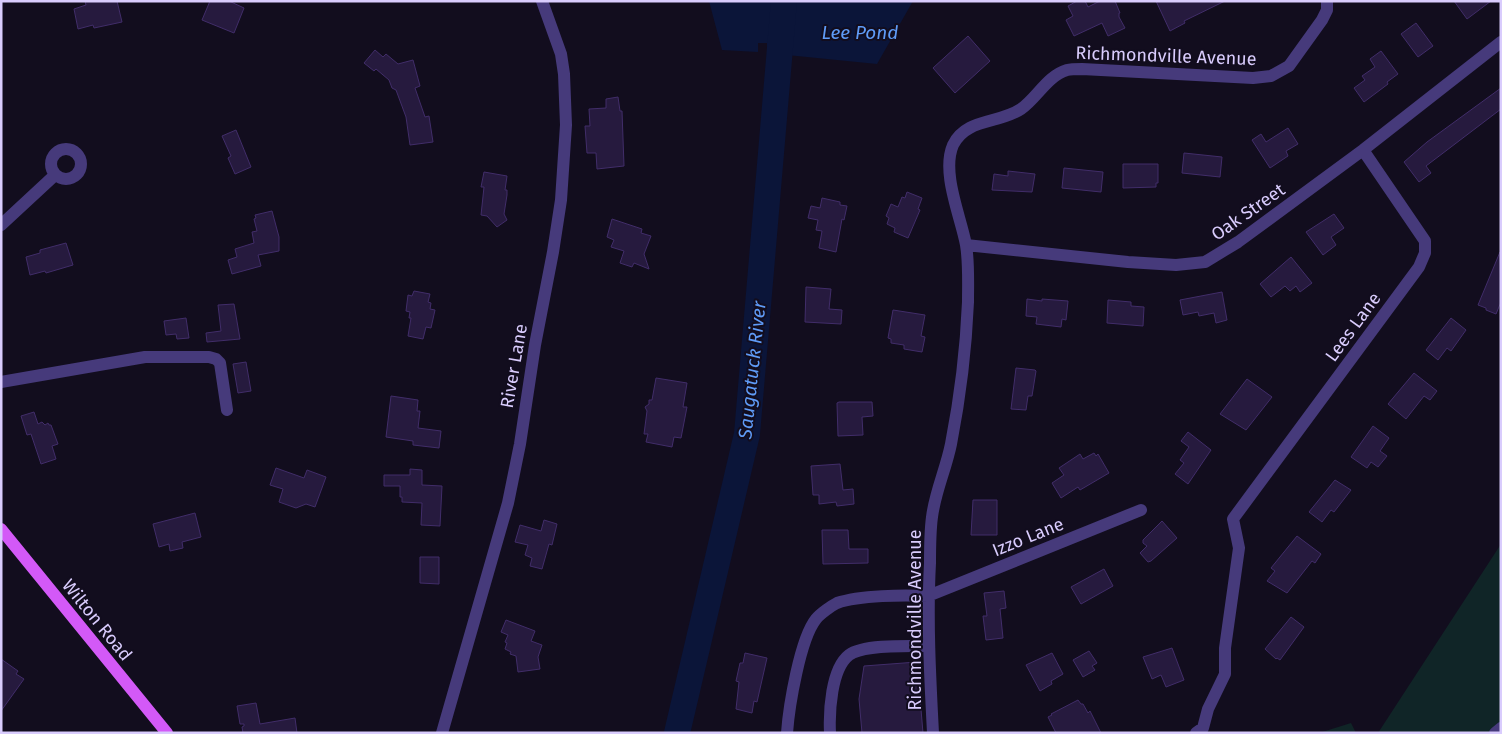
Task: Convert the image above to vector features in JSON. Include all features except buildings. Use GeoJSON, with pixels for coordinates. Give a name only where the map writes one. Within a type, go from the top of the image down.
{"type":"FeatureCollection","features":[{"type":"Feature","properties":{"kind":"main road","name":"Wilton Road"},"geometry":{"type":"LineString","coordinates":[[1,529],[167,733]]}},
{"type":"Feature","properties":{"kind":"street","name":"River Lane"},"geometry":{"type":"LineString","coordinates":[[442,733],[508,503],[520,444],[535,345],[561,200],[566,125],[564,74],[561,54],[542,1]]}},
{"type":"Feature","properties":{"kind":"street","name":"Richmondville Avenue"},"geometry":{"type":"LineString","coordinates":[[933,733],[928,596],[932,518],[951,445],[963,361],[968,278],[966,245],[953,193],[950,168],[950,154],[954,144],[962,132],[977,124],[1003,118],[1021,109],[1051,79],[1066,70],[1082,69],[1253,78],[1272,76],[1288,66],[1314,32],[1324,15],[1327,1]]}},
{"type":"Feature","properties":{"kind":"street","name":"Oak Street"},"geometry":{"type":"LineString","coordinates":[[966,245],[1157,264],[1176,265],[1205,262],[1238,242],[1363,150],[1501,42]]}},
{"type":"Feature","properties":{"kind":"street","name":"Lees Lane"},"geometry":{"type":"LineString","coordinates":[[1196,733],[1203,728],[1208,709],[1224,674],[1225,648],[1239,548],[1233,519],[1419,267],[1426,253],[1426,240],[1363,150]]}},
{"type":"Feature","properties":{"kind":"street"},"geometry":{"type":"LineString","coordinates":[[1,225],[55,175]]}},
{"type":"Feature","properties":{"kind":"street"},"geometry":{"type":"LineString","coordinates":[[1,382],[145,357],[209,358],[216,359],[220,363],[227,410]]}},
{"type":"Feature","properties":{"kind":"street","name":"Izzo Lane"},"geometry":{"type":"LineString","coordinates":[[928,596],[1141,510]]}},
{"type":"Feature","properties":{"kind":"street"},"geometry":{"type":"LineString","coordinates":[[787,733],[788,711],[805,639],[816,618],[837,603],[860,599],[928,596]]}},
{"type":"Feature","properties":{"kind":"street"},"geometry":{"type":"LineString","coordinates":[[830,733],[829,723],[834,682],[842,663],[849,655],[870,648],[929,646]]}},
{"type":"Feature","properties":{"kind":"street"},"geometry":{"type":"LineString","coordinates":[[1495,733],[1501,728]]}},
{"type":"Feature","properties":{"kind":"green space"},"geometry":{"type":"Polygon","coordinates":[[[1501,544],[1501,733],[1378,733],[1501,544]]]}},
{"type":"Feature","properties":{"kind":"green space"},"geometry":{"type":"Polygon","coordinates":[[[1351,723],[1356,733],[1319,733],[1351,723]]]}},
{"type":"Feature","properties":{"kind":"water","name":"Lee Pond"},"geometry":{"type":"Polygon","coordinates":[[[709,1],[913,1],[877,64],[767,53],[767,43],[758,43],[758,52],[722,50],[709,1]]]}},
{"type":"Feature","properties":{"kind":"waterway","name":"Saugatuck River"},"geometry":{"type":"LineString","coordinates":[[677,733],[747,434],[784,1]]}}]}
